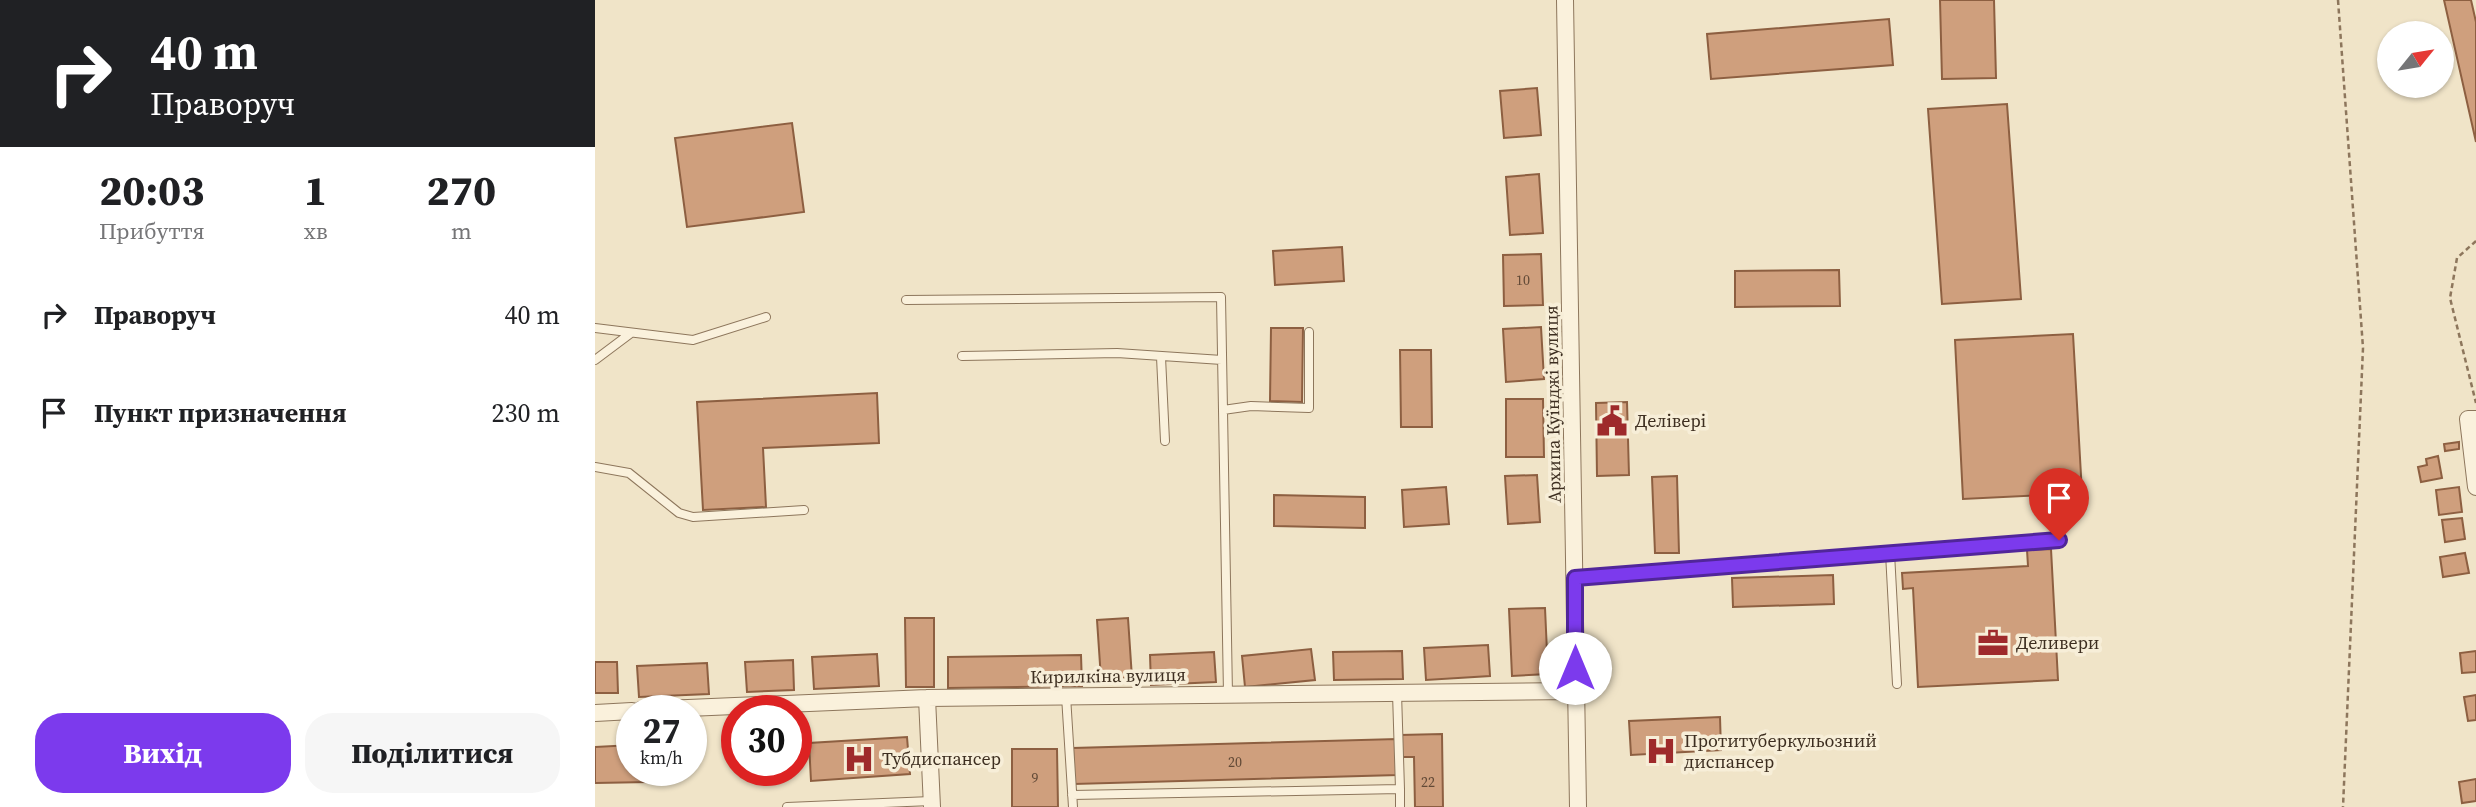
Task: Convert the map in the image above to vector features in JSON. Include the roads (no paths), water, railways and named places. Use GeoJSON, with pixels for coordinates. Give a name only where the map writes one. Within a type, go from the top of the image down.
{"type":"FeatureCollection","features":[{"type":"Feature","properties":{"kind":"street","name":"Архипа Куїнджі вулиця"},"geometry":{"type":"LineString","coordinates":[[1565,0],[1578,807]]}},
{"type":"Feature","properties":{"kind":"street"},"geometry":{"type":"LineString","coordinates":[[2472,419],[2476,487]]}},
{"type":"Feature","properties":{"kind":"street","name":"Кирилкіна вулиця"},"geometry":{"type":"LineString","coordinates":[[707,707],[927,698],[1575,691]]}},
{"type":"Feature","properties":{"kind":"street"},"geometry":{"type":"LineString","coordinates":[[927,698],[931,804]]}},
{"type":"Feature","properties":{"kind":"street"},"geometry":{"type":"LineString","coordinates":[[595,713],[616,712]]}},
{"type":"Feature","properties":{"kind":"lane"},"geometry":{"type":"LineString","coordinates":[[905,300],[1221,297],[1228,695]]}},
{"type":"Feature","properties":{"kind":"lane"},"geometry":{"type":"LineString","coordinates":[[595,328],[693,340],[766,317]]}},
{"type":"Feature","properties":{"kind":"lane"},"geometry":{"type":"LineString","coordinates":[[595,360],[632,332]]}},
{"type":"Feature","properties":{"kind":"lane"},"geometry":{"type":"LineString","coordinates":[[1223,410],[1251,406],[1309,408],[1310,332]]}},
{"type":"Feature","properties":{"kind":"lane"},"geometry":{"type":"LineString","coordinates":[[962,356],[1117,353],[1222,360]]}},
{"type":"Feature","properties":{"kind":"lane"},"geometry":{"type":"LineString","coordinates":[[1161,357],[1165,441]]}},
{"type":"Feature","properties":{"kind":"lane"},"geometry":{"type":"LineString","coordinates":[[595,467],[629,473],[679,513],[693,517],[804,510]]}},
{"type":"Feature","properties":{"kind":"lane"},"geometry":{"type":"LineString","coordinates":[[1575,578],[2059,540]]}},
{"type":"Feature","properties":{"kind":"lane"},"geometry":{"type":"LineString","coordinates":[[1890,553],[1898,684]]}},
{"type":"Feature","properties":{"kind":"lane"},"geometry":{"type":"LineString","coordinates":[[1397,693],[1400,807]]}},
{"type":"Feature","properties":{"kind":"lane"},"geometry":{"type":"LineString","coordinates":[[1066,696],[1073,807]]}},
{"type":"Feature","properties":{"kind":"lane"},"geometry":{"type":"LineString","coordinates":[[1072,795],[1400,789]]}},
{"type":"Feature","properties":{"kind":"lane"},"geometry":{"type":"LineString","coordinates":[[787,807],[931,804]]}},
{"type":"Feature","properties":{"kind":"place","name":"Делівері"},"geometry":{"type":"Point","coordinates":[1612,421]}},
{"type":"Feature","properties":{"kind":"place","name":"Деливери"},"geometry":{"type":"Point","coordinates":[1993,643]}},
{"type":"Feature","properties":{"kind":"place","name":"Протитуберкульозний диспансер"},"geometry":{"type":"Point","coordinates":[1661,751]}},
{"type":"Feature","properties":{"kind":"place","name":"Тубдиспансер"},"geometry":{"type":"Point","coordinates":[859,759]}}]}
